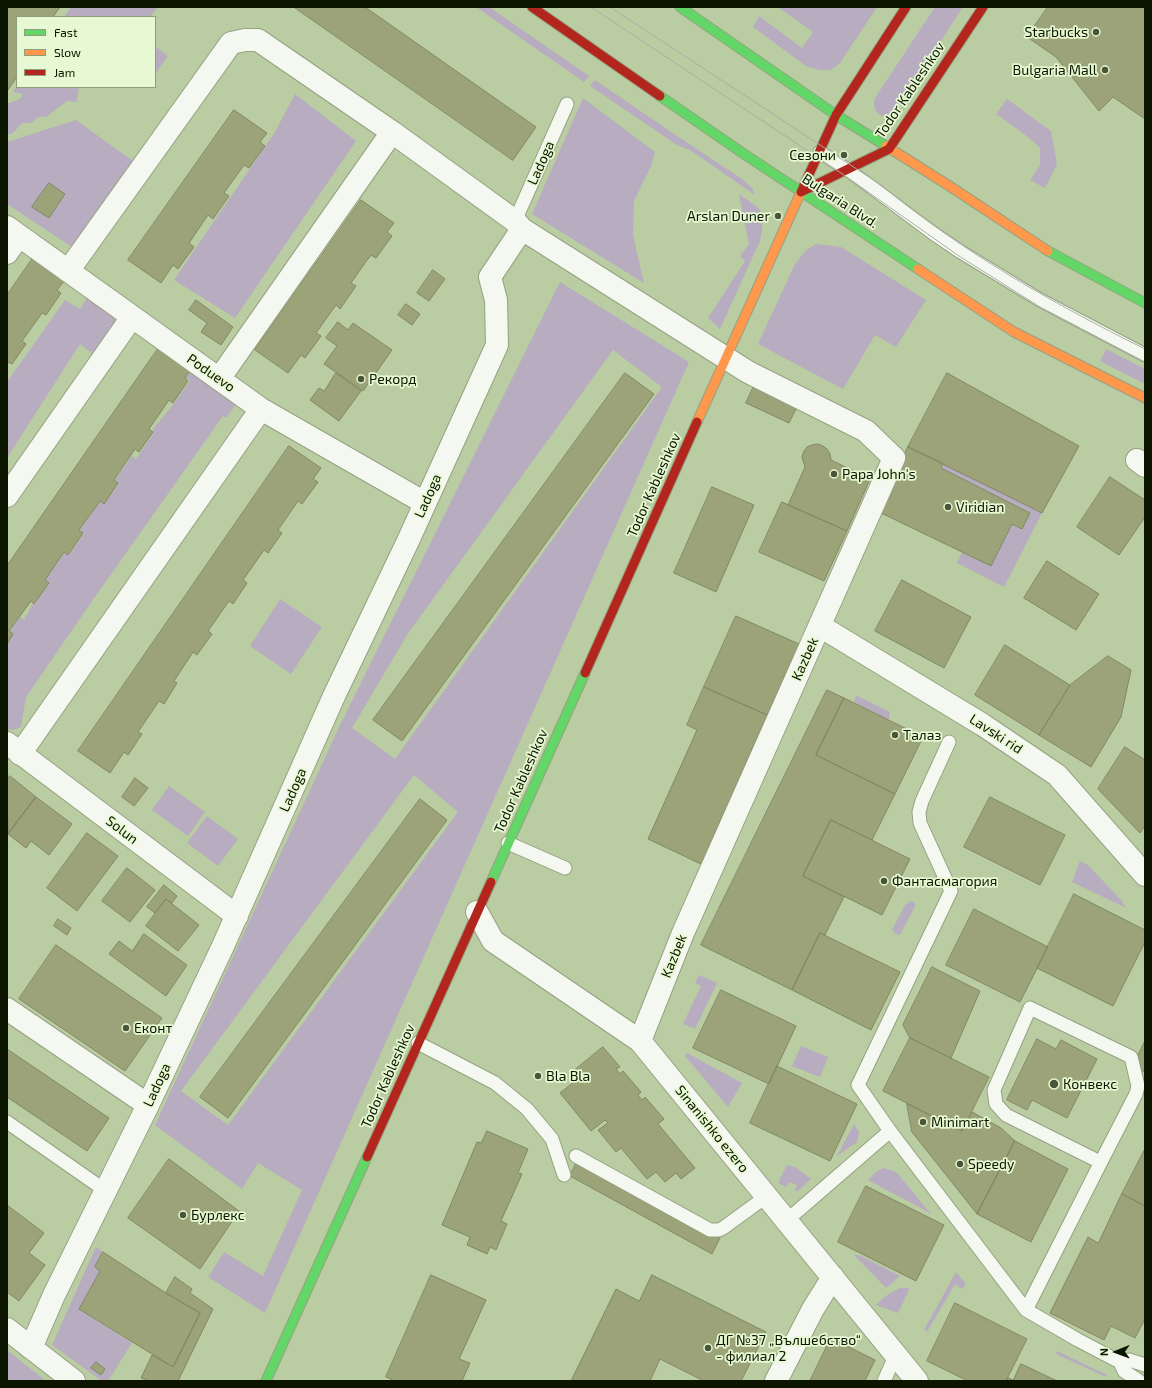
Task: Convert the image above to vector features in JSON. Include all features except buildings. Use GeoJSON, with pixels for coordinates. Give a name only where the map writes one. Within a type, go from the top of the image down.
{"type":"FeatureCollection","features":[{"type":"Feature","properties":{"kind":"main road","name":"Bulgaria Blvd."},"geometry":{"type":"LineString","coordinates":[[532,7],[744,154],[1014,332],[1145,398]]}},
{"type":"Feature","properties":{"kind":"main road"},"geometry":{"type":"LineString","coordinates":[[680,7],[836,115],[1054,255],[1145,303]]}},
{"type":"Feature","properties":{"kind":"main road","name":"Todor Kableshkov"},"geometry":{"type":"LineString","coordinates":[[266,1381],[836,115],[906,7]]}},
{"type":"Feature","properties":{"kind":"main road","name":"Todor Kableshkov"},"geometry":{"type":"LineString","coordinates":[[802,192],[888,149],[983,7]]}},
{"type":"Feature","properties":{"kind":"street"},"geometry":{"type":"LineString","coordinates":[[68,271],[231,44],[245,40],[258,40],[392,132],[519,225],[726,359]]}},
{"type":"Feature","properties":{"kind":"street"},"geometry":{"type":"LineString","coordinates":[[219,379],[392,132]]}},
{"type":"Feature","properties":{"kind":"street","name":"Ladoga"},"geometry":{"type":"LineString","coordinates":[[31,1348],[61,1282],[148,1105],[237,916],[334,696],[425,503],[497,345],[496,300],[490,277],[519,225]]}},
{"type":"Feature","properties":{"kind":"street","name":"Poduevo"},"geometry":{"type":"LineString","coordinates":[[11,239],[68,271],[261,409],[425,503]]}},
{"type":"Feature","properties":{"kind":"street"},"geometry":{"type":"LineString","coordinates":[[7,496],[132,317]]}},
{"type":"Feature","properties":{"kind":"street","name":"Kazbek"},"geometry":{"type":"LineString","coordinates":[[640,1042],[683,933],[894,458],[866,431],[748,372],[726,359]]}},
{"type":"Feature","properties":{"kind":"street"},"geometry":{"type":"LineString","coordinates":[[14,749],[261,409]]}},
{"type":"Feature","properties":{"kind":"street","name":"Lavski rid"},"geometry":{"type":"LineString","coordinates":[[820,626],[983,725],[1057,775],[1145,875]]}},
{"type":"Feature","properties":{"kind":"street","name":"Solun"},"geometry":{"type":"LineString","coordinates":[[14,749],[237,916]]}},
{"type":"Feature","properties":{"kind":"street","name":"Sinanishko ezero"},"geometry":{"type":"LineString","coordinates":[[477,912],[493,941],[640,1042],[917,1381]]}},
{"type":"Feature","properties":{"kind":"street"},"geometry":{"type":"LineString","coordinates":[[7,1009],[148,1105]]}},
{"type":"Feature","properties":{"kind":"street"},"geometry":{"type":"LineString","coordinates":[[776,1381],[814,1309],[833,1277]]}},
{"type":"Feature","properties":{"kind":"street"},"geometry":{"type":"LineString","coordinates":[[7,1329],[74,1381]]}},
{"type":"Feature","properties":{"kind":"lane","name":"Ladoga"},"geometry":{"type":"LineString","coordinates":[[519,225],[568,104]]}},
{"type":"Feature","properties":{"kind":"lane"},"geometry":{"type":"LineString","coordinates":[[820,152],[961,252],[1040,300],[1145,355]]}},
{"type":"Feature","properties":{"kind":"lane"},"geometry":{"type":"LineString","coordinates":[[949,742],[922,800],[919,812],[920,823],[951,891],[858,1085],[890,1131],[1026,1310],[1120,1362],[1124,1371],[1139,1381]]}},
{"type":"Feature","properties":{"kind":"lane"},"geometry":{"type":"LineString","coordinates":[[508,843],[565,868]]}},
{"type":"Feature","properties":{"kind":"lane"},"geometry":{"type":"LineString","coordinates":[[1026,1310],[1137,1090],[1138,1086],[1131,1057],[1030,1008],[994,1090],[996,1104],[1006,1115],[1100,1162]]}},
{"type":"Feature","properties":{"kind":"lane"},"geometry":{"type":"LineString","coordinates":[[418,1043],[494,1083],[527,1109],[552,1139],[564,1176]]}},
{"type":"Feature","properties":{"kind":"lane"},"geometry":{"type":"LineString","coordinates":[[7,1122],[106,1191]]}},
{"type":"Feature","properties":{"kind":"lane"},"geometry":{"type":"LineString","coordinates":[[786,1220],[890,1131]]}},
{"type":"Feature","properties":{"kind":"lane"},"geometry":{"type":"LineString","coordinates":[[576,1156],[710,1230],[719,1230],[723,1228],[767,1196]]}},
{"type":"Feature","properties":{"kind":"lane"},"geometry":{"type":"LineString","coordinates":[[884,1381],[896,1354]]}},
{"type":"Feature","properties":{"kind":"lane"},"geometry":{"type":"LineString","coordinates":[[1120,1362],[1129,1360],[1145,1365]]}},
{"type":"Feature","properties":{"kind":"shaded area"},"geometry":{"type":"Polygon","coordinates":[[[71,7],[158,7],[151,16],[65,16],[71,7]]]}},
{"type":"Feature","properties":{"kind":"shaded area"},"geometry":{"type":"Polygon","coordinates":[[[476,7],[489,7],[589,76],[584,82],[476,7]]]}},
{"type":"Feature","properties":{"kind":"shaded area"},"geometry":{"type":"Polygon","coordinates":[[[778,7],[877,7],[840,63],[831,70],[820,70],[806,66],[753,27],[759,16],[802,48],[813,32],[778,7]]]}},
{"type":"Feature","properties":{"kind":"shaded area"},"geometry":{"type":"Polygon","coordinates":[[[935,7],[963,7],[895,111],[886,116],[882,116],[876,112],[874,103],[875,98],[935,7]]]}},
{"type":"Feature","properties":{"kind":"shaded area"},"geometry":{"type":"Polygon","coordinates":[[[156,47],[168,56],[156,73],[156,47]]]}},
{"type":"Feature","properties":{"kind":"shaded area"},"geometry":{"type":"Polygon","coordinates":[[[595,80],[742,179],[752,188],[755,195],[690,150],[677,145],[590,86],[595,80]]]}},
{"type":"Feature","properties":{"kind":"shaded area"},"geometry":{"type":"Polygon","coordinates":[[[16,88],[79,88],[77,102],[67,101],[46,117],[38,117],[31,123],[22,123],[13,133],[7,135],[7,104],[20,99],[23,94],[13,92],[16,88]]]}},
{"type":"Feature","properties":{"kind":"shaded area"},"geometry":{"type":"Polygon","coordinates":[[[295,94],[356,141],[235,318],[174,280],[275,132],[295,94]]]}},
{"type":"Feature","properties":{"kind":"shaded area"},"geometry":{"type":"Polygon","coordinates":[[[583,98],[655,152],[651,166],[634,201],[633,235],[644,283],[532,214],[583,98]]]}},
{"type":"Feature","properties":{"kind":"shaded area"},"geometry":{"type":"Polygon","coordinates":[[[1007,99],[1051,131],[1057,164],[1045,188],[1030,180],[1040,165],[1040,148],[1028,137],[996,114],[1007,99]]]}},
{"type":"Feature","properties":{"kind":"shaded area"},"geometry":{"type":"Polygon","coordinates":[[[76,120],[133,161],[72,247],[7,204],[7,142],[76,120]]]}},
{"type":"Feature","properties":{"kind":"shaded area"},"geometry":{"type":"Polygon","coordinates":[[[739,194],[756,206],[760,211],[762,215],[762,233],[760,241],[720,329],[708,318],[745,261],[740,256],[749,244],[739,194]]]}},
{"type":"Feature","properties":{"kind":"shaded area"},"geometry":{"type":"Polygon","coordinates":[[[816,244],[841,247],[926,300],[896,347],[875,335],[843,389],[758,344],[794,266],[805,251],[816,244]]]}},
{"type":"Feature","properties":{"kind":"shaded area"},"geometry":{"type":"Polygon","coordinates":[[[560,282],[689,362],[265,1313],[208,1277],[224,1252],[263,1276],[302,1190],[258,1163],[242,1189],[155,1125],[342,721],[560,282]],[[613,350],[407,635],[352,728],[395,759],[662,387],[613,350]],[[414,775],[181,1091],[228,1125],[458,812],[414,775]]]}},
{"type":"Feature","properties":{"kind":"shaded area"},"geometry":{"type":"Polygon","coordinates":[[[91,291],[126,317],[98,358],[80,344],[7,458],[7,382],[65,300],[80,309],[91,291]]]}},
{"type":"Feature","properties":{"kind":"shaded area"},"geometry":{"type":"Polygon","coordinates":[[[1106,349],[1145,369],[1145,384],[1100,361],[1106,349]]]}},
{"type":"Feature","properties":{"kind":"shaded area"},"geometry":{"type":"Polygon","coordinates":[[[192,369],[242,396],[226,418],[223,416],[26,697],[21,727],[12,730],[7,729],[7,643],[13,634],[10,631],[20,617],[30,625],[24,620],[33,603],[35,604],[49,583],[45,580],[64,552],[69,555],[84,533],[80,530],[100,501],[104,504],[119,483],[115,480],[132,456],[136,459],[153,434],[153,429],[190,381],[186,378],[192,369]]]}},
{"type":"Feature","properties":{"kind":"shaded area"},"geometry":{"type":"Polygon","coordinates":[[[943,463],[1042,513],[1004,587],[957,563],[962,552],[991,566],[1012,524],[1022,529],[1030,513],[941,468],[943,463]]]}},
{"type":"Feature","properties":{"kind":"shaded area"},"geometry":{"type":"Polygon","coordinates":[[[280,599],[322,627],[291,674],[250,646],[280,599]]]}},
{"type":"Feature","properties":{"kind":"shaded area"},"geometry":{"type":"Polygon","coordinates":[[[857,696],[890,712],[889,719],[888,720],[854,702],[857,696]]]}},
{"type":"Feature","properties":{"kind":"shaded area"},"geometry":{"type":"Polygon","coordinates":[[[169,786],[205,812],[188,836],[152,810],[169,786]]]}},
{"type":"Feature","properties":{"kind":"shaded area"},"geometry":{"type":"Polygon","coordinates":[[[207,816],[238,839],[218,866],[187,843],[207,816]]]}},
{"type":"Feature","properties":{"kind":"shaded area"},"geometry":{"type":"Polygon","coordinates":[[[1080,861],[1088,865],[1121,900],[1126,908],[1072,882],[1080,861]]]}},
{"type":"Feature","properties":{"kind":"shaded area"},"geometry":{"type":"Polygon","coordinates":[[[911,901],[915,903],[915,906],[901,933],[899,935],[896,934],[892,930],[905,905],[911,901]]]}},
{"type":"Feature","properties":{"kind":"shaded area"},"geometry":{"type":"Polygon","coordinates":[[[699,975],[717,983],[695,1029],[683,1024],[701,986],[695,983],[699,975]]]}},
{"type":"Feature","properties":{"kind":"shaded area"},"geometry":{"type":"Polygon","coordinates":[[[801,1046],[828,1057],[820,1077],[792,1066],[801,1046]]]}},
{"type":"Feature","properties":{"kind":"shaded area"},"geometry":{"type":"Polygon","coordinates":[[[687,1053],[742,1083],[728,1107],[685,1056],[687,1053]]]}},
{"type":"Feature","properties":{"kind":"shaded area"},"geometry":{"type":"Polygon","coordinates":[[[854,1124],[859,1132],[857,1142],[837,1156],[854,1124]]]}},
{"type":"Feature","properties":{"kind":"shaded area"},"geometry":{"type":"Polygon","coordinates":[[[787,1165],[795,1167],[811,1179],[798,1191],[794,1191],[797,1185],[789,1182],[786,1187],[778,1183],[787,1165]]]}},
{"type":"Feature","properties":{"kind":"shaded area"},"geometry":{"type":"Polygon","coordinates":[[[883,1168],[894,1171],[898,1174],[931,1214],[868,1180],[877,1171],[883,1168]]]}},
{"type":"Feature","properties":{"kind":"shaded area"},"geometry":{"type":"Polygon","coordinates":[[[96,1247],[103,1252],[95,1267],[100,1271],[79,1309],[132,1343],[108,1381],[102,1381],[52,1345],[96,1247]]]}},
{"type":"Feature","properties":{"kind":"shaded area"},"geometry":{"type":"Polygon","coordinates":[[[854,1255],[859,1255],[900,1276],[886,1288],[854,1255]]]}},
{"type":"Feature","properties":{"kind":"shaded area"},"geometry":{"type":"Polygon","coordinates":[[[956,1272],[966,1284],[962,1289],[955,1284],[927,1332],[924,1330],[956,1272]]]}},
{"type":"Feature","properties":{"kind":"shaded area"},"geometry":{"type":"Polygon","coordinates":[[[900,1288],[909,1288],[909,1290],[898,1313],[876,1305],[884,1297],[900,1288]]]}},
{"type":"Feature","properties":{"kind":"shaded area"},"geometry":{"type":"Polygon","coordinates":[[[7,1350],[46,1381],[7,1381],[7,1350]]]}},
{"type":"Feature","properties":{"kind":"shaded area"},"geometry":{"type":"Polygon","coordinates":[[[1057,1351],[1107,1375],[1106,1377],[1056,1354],[1057,1351]]]}},
{"type":"Feature","properties":{"kind":"tram line"},"geometry":{"type":"LineString","coordinates":[[591,7],[841,173],[959,256],[1040,307],[1145,362]]}},
{"type":"Feature","properties":{"kind":"tram line"},"geometry":{"type":"LineString","coordinates":[[610,7],[881,185],[911,209],[975,254],[1042,294],[1145,349]]}},
{"type":"Feature","properties":{"kind":"traffic: fast"},"geometry":{"type":"LineString","coordinates":[[680,7],[836,115],[886,146]]}},
{"type":"Feature","properties":{"kind":"traffic: fast"},"geometry":{"type":"LineString","coordinates":[[660,96],[744,154],[918,269]]}},
{"type":"Feature","properties":{"kind":"traffic: fast"},"geometry":{"type":"LineString","coordinates":[[1048,251],[1145,303]]}},
{"type":"Feature","properties":{"kind":"traffic: fast"},"geometry":{"type":"LineString","coordinates":[[491,882],[585,673]]}},
{"type":"Feature","properties":{"kind":"traffic: fast"},"geometry":{"type":"LineString","coordinates":[[266,1381],[367,1157]]}},
{"type":"Feature","properties":{"kind":"traffic: slow"},"geometry":{"type":"LineString","coordinates":[[886,146],[1048,251]]}},
{"type":"Feature","properties":{"kind":"traffic: slow"},"geometry":{"type":"LineString","coordinates":[[697,422],[801,192]]}},
{"type":"Feature","properties":{"kind":"traffic: slow"},"geometry":{"type":"LineString","coordinates":[[918,269],[1014,332],[1145,398]]}},
{"type":"Feature","properties":{"kind":"traffic: jam"},"geometry":{"type":"LineString","coordinates":[[532,7],[660,96]]}},
{"type":"Feature","properties":{"kind":"traffic: jam"},"geometry":{"type":"LineString","coordinates":[[801,192],[836,115],[906,7]]}},
{"type":"Feature","properties":{"kind":"traffic: jam"},"geometry":{"type":"LineString","coordinates":[[801,192],[889,149],[983,7]]}},
{"type":"Feature","properties":{"kind":"traffic: jam"},"geometry":{"type":"LineString","coordinates":[[585,673],[697,422]]}},
{"type":"Feature","properties":{"kind":"traffic: jam"},"geometry":{"type":"LineString","coordinates":[[367,1157],[491,882]]}},
{"type":"Feature","properties":{"kind":"place","name":"Starbucks"},"geometry":{"type":"Point","coordinates":[1096,32]}},
{"type":"Feature","properties":{"kind":"place","name":"Bulgaria Mall"},"geometry":{"type":"Point","coordinates":[1105,70]}},
{"type":"Feature","properties":{"kind":"place","name":"Сезони"},"geometry":{"type":"Point","coordinates":[844,155]}},
{"type":"Feature","properties":{"kind":"place","name":"Arslan Duner"},"geometry":{"type":"Point","coordinates":[778,216]}},
{"type":"Feature","properties":{"kind":"place","name":"Рекорд"},"geometry":{"type":"Point","coordinates":[361,379]}},
{"type":"Feature","properties":{"kind":"place","name":"Papa John's"},"geometry":{"type":"Point","coordinates":[834,474]}},
{"type":"Feature","properties":{"kind":"place","name":"Viridian"},"geometry":{"type":"Point","coordinates":[948,507]}},
{"type":"Feature","properties":{"kind":"place","name":"Талаз"},"geometry":{"type":"Point","coordinates":[895,735]}},
{"type":"Feature","properties":{"kind":"place","name":"Фантасмагория"},"geometry":{"type":"Point","coordinates":[884,881]}},
{"type":"Feature","properties":{"kind":"place","name":"Еконт"},"geometry":{"type":"Point","coordinates":[126,1028]}},
{"type":"Feature","properties":{"kind":"place","name":"Bla Bla"},"geometry":{"type":"Point","coordinates":[538,1076]}},
{"type":"Feature","properties":{"kind":"place","name":"Конвекс"},"geometry":{"type":"Point","coordinates":[1054,1084]}},
{"type":"Feature","properties":{"kind":"place","name":"Minimart"},"geometry":{"type":"Point","coordinates":[923,1122]}},
{"type":"Feature","properties":{"kind":"place","name":"Speedy"},"geometry":{"type":"Point","coordinates":[960,1164]}},
{"type":"Feature","properties":{"kind":"place","name":"Бурлекс"},"geometry":{"type":"Point","coordinates":[183,1215]}},
{"type":"Feature","properties":{"kind":"place","name":"ДГ №37 „Вълшебство“ - филиал 2"},"geometry":{"type":"Point","coordinates":[708,1348]}}]}
